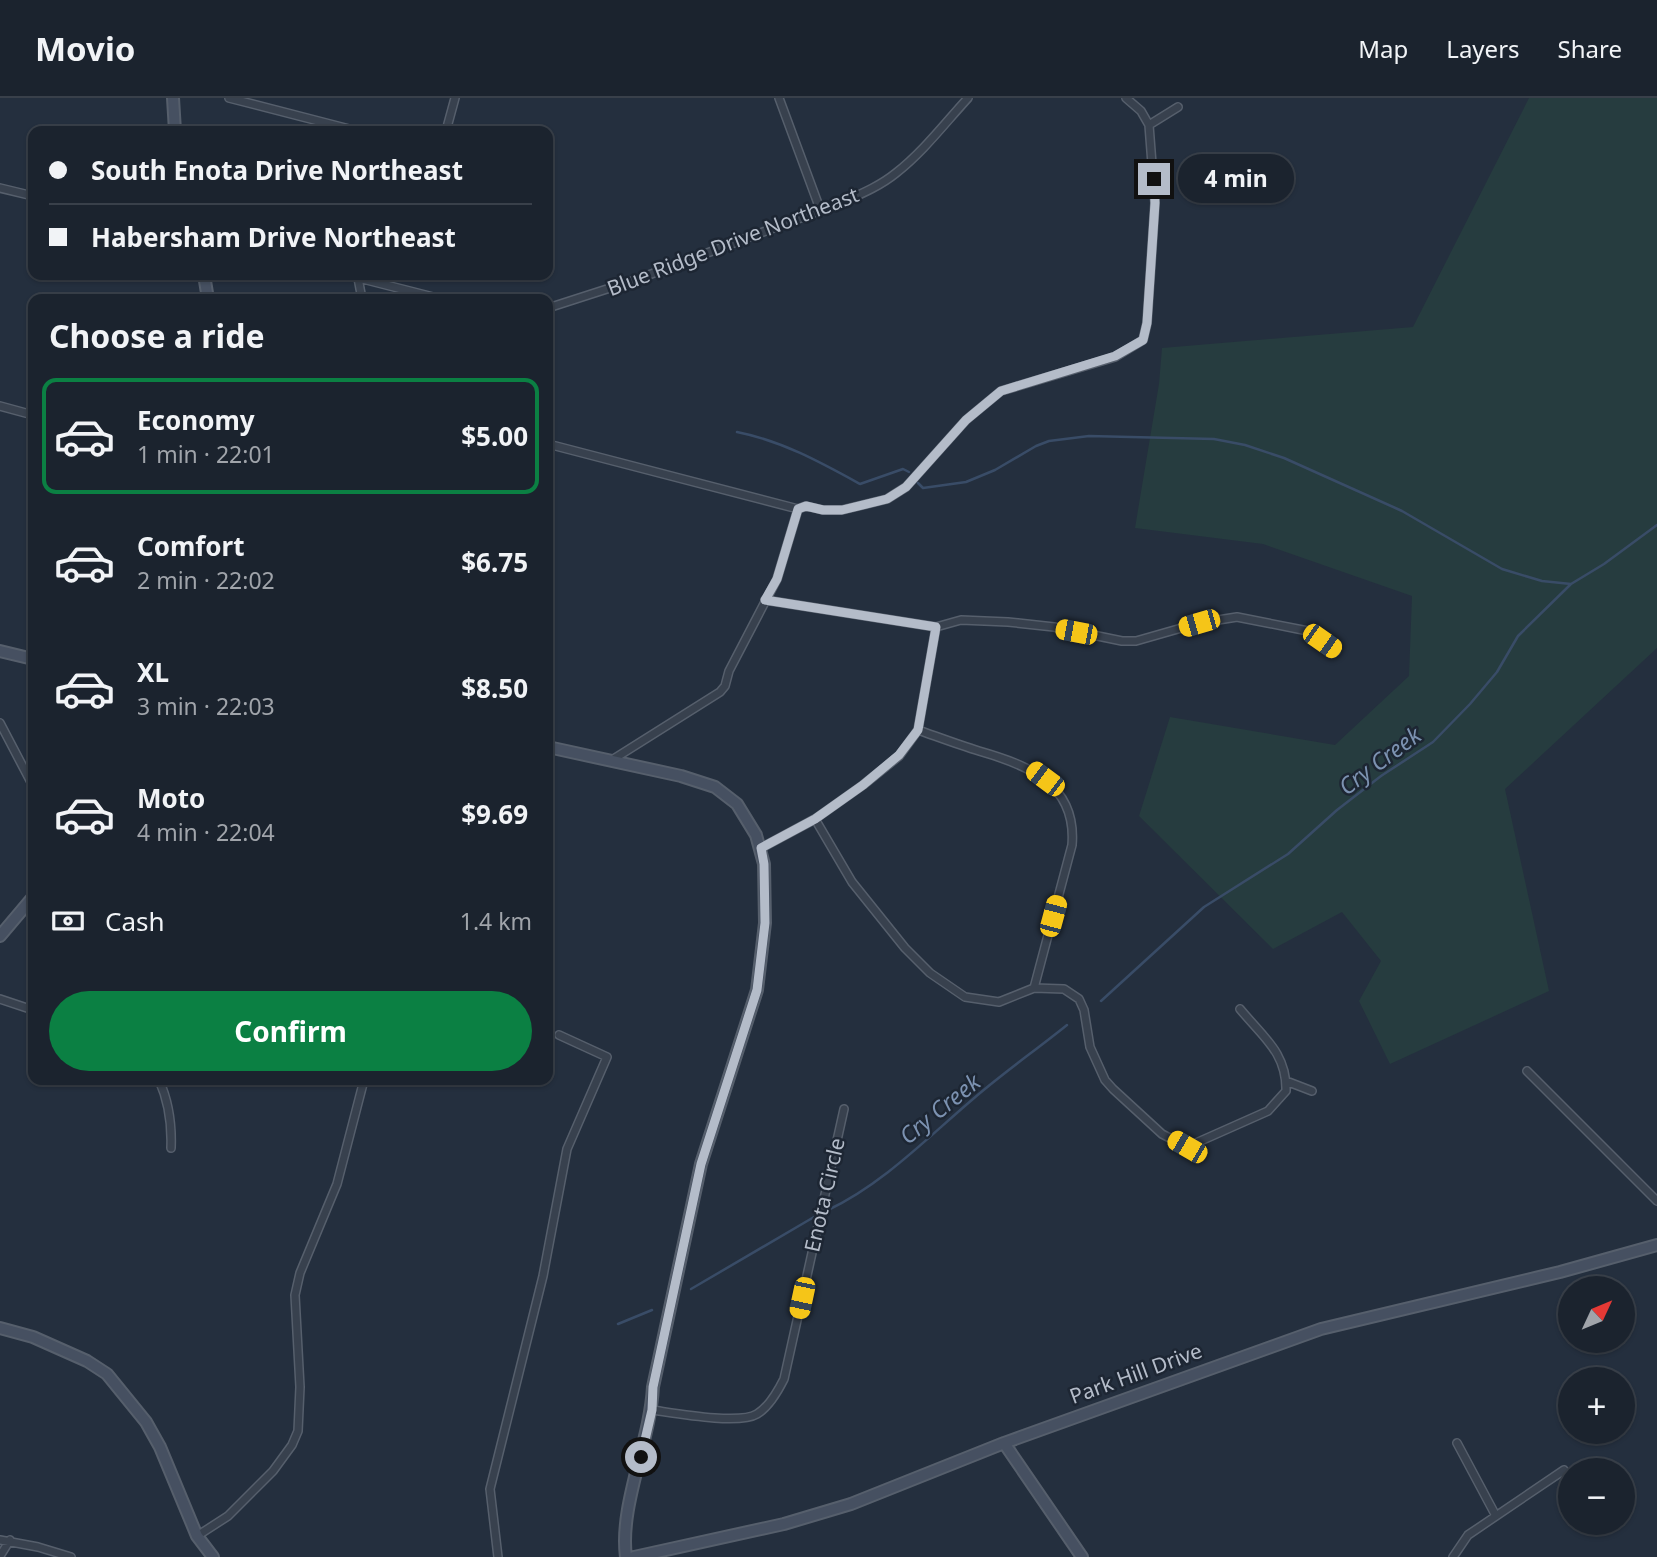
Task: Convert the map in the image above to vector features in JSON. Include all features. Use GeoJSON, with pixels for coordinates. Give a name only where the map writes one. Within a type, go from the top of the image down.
{"type":"FeatureCollection","features":[{"type":"Feature","properties":{"kind":"main road"},"geometry":{"type":"LineString","coordinates":[[173,98],[175,126]]}},
{"type":"Feature","properties":{"kind":"main road"},"geometry":{"type":"LineString","coordinates":[[0,651],[28,658]]}},
{"type":"Feature","properties":{"kind":"main road"},"geometry":{"type":"LineString","coordinates":[[553,748],[681,776],[715,787],[737,804],[761,848],[764,864],[765,923],[757,990],[701,1164],[625,1531],[626,1557]]}},
{"type":"Feature","properties":{"kind":"main road"},"geometry":{"type":"LineString","coordinates":[[0,936],[28,903]]}},
{"type":"Feature","properties":{"kind":"main road","name":"Park Hill Drive"},"geometry":{"type":"LineString","coordinates":[[634,1557],[784,1524],[852,1504],[1004,1443],[1321,1329],[1560,1272],[1657,1245]]}},
{"type":"Feature","properties":{"kind":"main road"},"geometry":{"type":"LineString","coordinates":[[0,1328],[33,1337],[87,1361],[107,1374],[146,1422],[160,1447],[197,1536],[213,1557]]}},
{"type":"Feature","properties":{"kind":"main road"},"geometry":{"type":"LineString","coordinates":[[1004,1443],[1082,1557]]}},
{"type":"Feature","properties":{"kind":"main road"},"geometry":{"type":"LineString","coordinates":[[663,1557],[674,1549]]}},
{"type":"Feature","properties":{"kind":"street"},"geometry":{"type":"LineString","coordinates":[[229,98],[339,126]]}},
{"type":"Feature","properties":{"kind":"street"},"geometry":{"type":"LineString","coordinates":[[447,126],[455,98]]}},
{"type":"Feature","properties":{"kind":"street"},"geometry":{"type":"LineString","coordinates":[[779,98],[820,209]]}},
{"type":"Feature","properties":{"kind":"street","name":"Blue Ridge Drive Northeast"},"geometry":{"type":"LineString","coordinates":[[553,307],[638,279],[863,193],[895,174],[915,157],[968,98]]}},
{"type":"Feature","properties":{"kind":"street"},"geometry":{"type":"LineString","coordinates":[[553,445],[798,509],[806,506],[842,510],[887,499],[906,487],[966,420],[1001,391],[1115,356],[1143,340],[1150,290],[1155,203],[1153,150],[1150,125],[1126,98]]}},
{"type":"Feature","properties":{"kind":"street"},"geometry":{"type":"LineString","coordinates":[[1150,125],[1178,107]]}},
{"type":"Feature","properties":{"kind":"street"},"geometry":{"type":"LineString","coordinates":[[0,188],[28,195]]}},
{"type":"Feature","properties":{"kind":"street"},"geometry":{"type":"LineString","coordinates":[[366,280],[421,294]]}},
{"type":"Feature","properties":{"kind":"street"},"geometry":{"type":"LineString","coordinates":[[0,406],[28,414]]}},
{"type":"Feature","properties":{"kind":"street"},"geometry":{"type":"LineString","coordinates":[[612,760],[720,692],[777,579],[798,509]]}},
{"type":"Feature","properties":{"kind":"street"},"geometry":{"type":"LineString","coordinates":[[765,600],[936,627],[961,620],[1008,622],[1054,627],[1122,641],[1136,641],[1199,623],[1237,617],[1308,631],[1336,651]]}},
{"type":"Feature","properties":{"kind":"street"},"geometry":{"type":"LineString","coordinates":[[761,848],[815,819],[899,755],[918,730],[936,627]]}},
{"type":"Feature","properties":{"kind":"street"},"geometry":{"type":"LineString","coordinates":[[0,723],[28,776]]}},
{"type":"Feature","properties":{"kind":"street"},"geometry":{"type":"LineString","coordinates":[[918,730],[1033,769],[1055,789],[1064,804],[1073,833],[1072,845],[1034,988]]}},
{"type":"Feature","properties":{"kind":"street"},"geometry":{"type":"LineString","coordinates":[[815,819],[852,882],[905,948],[930,973],[965,997],[999,1002],[1034,988],[1064,989],[1079,999],[1084,1010],[1090,1046],[1105,1080],[1162,1134],[1187,1147],[1268,1111],[1286,1091],[1281,1058],[1240,1009]]}},
{"type":"Feature","properties":{"kind":"street"},"geometry":{"type":"LineString","coordinates":[[0,999],[28,1008]]}},
{"type":"Feature","properties":{"kind":"street"},"geometry":{"type":"LineString","coordinates":[[498,1557],[490,1489],[543,1276],[567,1149],[607,1057],[559,1035]]}},
{"type":"Feature","properties":{"kind":"street"},"geometry":{"type":"LineString","coordinates":[[1527,1071],[1657,1201]]}},
{"type":"Feature","properties":{"kind":"street"},"geometry":{"type":"LineString","coordinates":[[1286,1081],[1312,1091]]}},
{"type":"Feature","properties":{"kind":"street"},"geometry":{"type":"LineString","coordinates":[[161,1085],[171,1118],[171,1148]]}},
{"type":"Feature","properties":{"kind":"street"},"geometry":{"type":"LineString","coordinates":[[197,1536],[228,1516],[273,1471],[298,1431],[300,1387],[295,1295],[300,1273],[337,1184],[363,1085]]}},
{"type":"Feature","properties":{"kind":"street","name":"Enota Circle"},"geometry":{"type":"LineString","coordinates":[[652,1410],[706,1418],[750,1417],[759,1414],[778,1392],[784,1379],[844,1109]]}},
{"type":"Feature","properties":{"kind":"street"},"geometry":{"type":"LineString","coordinates":[[1457,1443],[1496,1516]]}},
{"type":"Feature","properties":{"kind":"street"},"geometry":{"type":"LineString","coordinates":[[1452,1557],[1468,1535],[1558,1474]]}},
{"type":"Feature","properties":{"kind":"street"},"geometry":{"type":"LineString","coordinates":[[0,1540],[10,1540],[71,1557]]}},
{"type":"Feature","properties":{"kind":"street"},"geometry":{"type":"LineString","coordinates":[[0,1556],[10,1540]]}},
{"type":"Feature","properties":{"kind":"green space"},"geometry":{"type":"Polygon","coordinates":[[[1529,98],[1657,98],[1657,648],[1505,789],[1549,991],[1390,1064],[1359,1001],[1381,961],[1342,912],[1273,949],[1139,816],[1170,717],[1335,745],[1409,676],[1412,596],[1263,544],[1135,528],[1159,384],[1162,348],[1413,327],[1529,98]]]}},
{"type":"Feature","properties":{"kind":"waterway"},"geometry":{"type":"LineString","coordinates":[[737,432],[785,447],[860,484],[903,469],[909,472]]}},
{"type":"Feature","properties":{"kind":"waterway"},"geometry":{"type":"LineString","coordinates":[[918,483],[923,488],[966,482],[1049,441],[1089,436],[1214,439],[1245,445],[1284,458],[1402,511],[1502,569],[1542,581],[1571,584]]}},
{"type":"Feature","properties":{"kind":"waterway","name":"Cry Creek"},"geometry":{"type":"LineString","coordinates":[[1101,1001],[1204,907],[1288,854],[1337,810],[1381,776],[1433,742],[1497,672],[1518,636],[1571,584],[1604,564],[1657,525]]}},
{"type":"Feature","properties":{"kind":"waterway","name":"Cry Creek"},"geometry":{"type":"LineString","coordinates":[[828,1210],[886,1174],[984,1089],[1067,1025]]}},
{"type":"Feature","properties":{"kind":"waterway","name":"Cry Creek"},"geometry":{"type":"LineString","coordinates":[[691,1289],[814,1217]]}},
{"type":"Feature","properties":{"kind":"waterway","name":"Cry Creek"},"geometry":{"type":"LineString","coordinates":[[618,1324],[652,1310]]}},
{"type":"Feature","properties":{"kind":"route"},"geometry":{"type":"LineString","coordinates":[[641,1457],[652,1410],[653,1387],[701,1164],[757,990],[765,923],[764,864],[761,848],[815,819],[899,755],[918,730],[936,627],[765,600],[777,579],[798,509],[806,506],[842,510],[887,499],[906,487],[966,420],[1001,391],[1115,356],[1143,340],[1147,323],[1155,203],[1154,179]]}}]}
